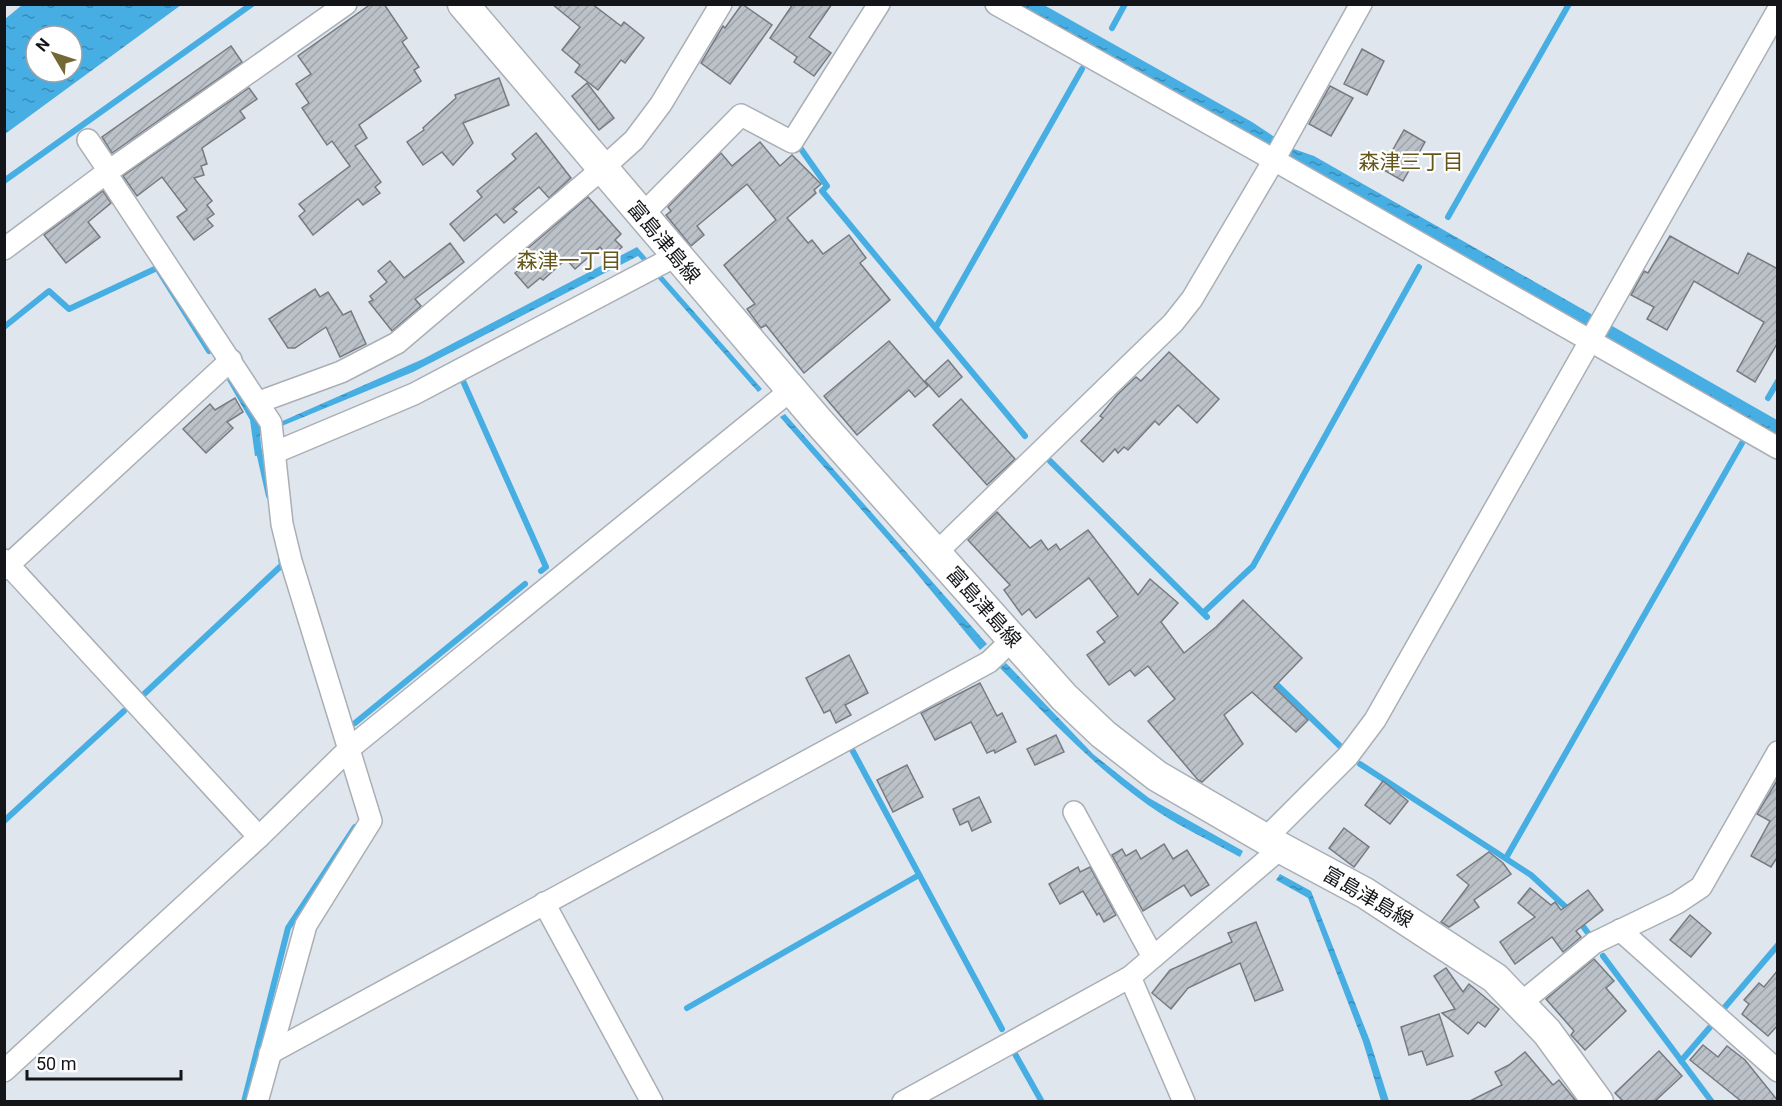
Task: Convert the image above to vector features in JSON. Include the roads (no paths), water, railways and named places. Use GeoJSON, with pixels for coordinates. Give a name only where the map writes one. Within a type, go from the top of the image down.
{"type":"FeatureCollection","features":[{"type":"Feature","properties":{"kind":"main road","name":"富島津島線"},"geometry":{"type":"LineString","coordinates":[[463,4],[642,215],[660,264],[791,390],[1064,697],[1103,734],[1157,776],[1273,844],[1365,892],[1495,978],[1547,1032],[1598,1101]]}},
{"type":"Feature","properties":{"kind":"street"},"geometry":{"type":"LineString","coordinates":[[4,249],[107,172],[346,4]]}},
{"type":"Feature","properties":{"kind":"street"},"geometry":{"type":"LineString","coordinates":[[259,402],[341,372],[397,343],[603,168],[634,140],[661,104],[721,4]]}},
{"type":"Feature","properties":{"kind":"street"},"geometry":{"type":"LineString","coordinates":[[642,215],[741,115],[792,142],[879,4]]}},
{"type":"Feature","properties":{"kind":"street"},"geometry":{"type":"LineString","coordinates":[[996,4],[1279,151],[1594,331],[1778,448]]}},
{"type":"Feature","properties":{"kind":"street"},"geometry":{"type":"LineString","coordinates":[[936,553],[1173,323],[1192,299],[1279,151],[1361,4]]}},
{"type":"Feature","properties":{"kind":"street"},"geometry":{"type":"LineString","coordinates":[[903,1101],[1130,977],[1273,844],[1348,756],[1375,720],[1778,10]]}},
{"type":"Feature","properties":{"kind":"street"},"geometry":{"type":"LineString","coordinates":[[88,140],[259,402],[274,436],[282,524],[291,561],[371,821],[306,926],[257,1101]]}},
{"type":"Feature","properties":{"kind":"street"},"geometry":{"type":"LineString","coordinates":[[274,436],[414,394],[660,264]]}},
{"type":"Feature","properties":{"kind":"street"},"geometry":{"type":"LineString","coordinates":[[231,360],[6,565],[259,837]]}},
{"type":"Feature","properties":{"kind":"street"},"geometry":{"type":"LineString","coordinates":[[4,1071],[259,837],[350,748],[791,390]]}},
{"type":"Feature","properties":{"kind":"street"},"geometry":{"type":"LineString","coordinates":[[270,1053],[989,662],[1013,639]]}},
{"type":"Feature","properties":{"kind":"street"},"geometry":{"type":"LineString","coordinates":[[1521,1003],[1594,943],[1677,903],[1701,887],[1778,752]]}},
{"type":"Feature","properties":{"kind":"street"},"geometry":{"type":"LineString","coordinates":[[1074,812],[1153,957]]}},
{"type":"Feature","properties":{"kind":"street"},"geometry":{"type":"LineString","coordinates":[[544,903],[652,1101]]}},
{"type":"Feature","properties":{"kind":"street"},"geometry":{"type":"LineString","coordinates":[[1620,930],[1778,1071]]}},
{"type":"Feature","properties":{"kind":"street"},"geometry":{"type":"LineString","coordinates":[[1130,977],[1184,1101]]}},
{"type":"Feature","properties":{"kind":"water"},"geometry":{"type":"Polygon","coordinates":[[[22,4],[181,5],[84,76],[84,24],[24,24],[24,84],[73,84],[5,134],[5,19],[22,4]]]}},
{"type":"Feature","properties":{"kind":"water"},"geometry":{"type":"Polygon","coordinates":[[[1017,5],[1044,5],[1252,122],[1291,148],[1314,156],[1777,420],[1777,436],[1308,169],[1289,155],[1247,134],[1017,5]]]}},
{"type":"Feature","properties":{"kind":"water"},"geometry":{"type":"Polygon","coordinates":[[[637,247],[762,389],[758,392],[638,256],[413,372],[260,435],[262,455],[255,456],[250,420],[227,380],[232,376],[278,423],[423,359],[637,247]]]}},
{"type":"Feature","properties":{"kind":"water"},"geometry":{"type":"Polygon","coordinates":[[[785,414],[987,644],[980,650],[910,565],[780,417],[785,414]]]}},
{"type":"Feature","properties":{"kind":"water"},"geometry":{"type":"Polygon","coordinates":[[[1006,663],[1093,754],[1149,798],[1243,851],[1240,857],[1181,826],[1108,774],[1000,668],[1006,663]]]}},
{"type":"Feature","properties":{"kind":"water"},"geometry":{"type":"Polygon","coordinates":[[[1280,874],[1311,891],[1370,1041],[1389,1101],[1381,1101],[1363,1042],[1308,898],[1276,880],[1280,874]]]}},
{"type":"Feature","properties":{"kind":"waterway"},"geometry":{"type":"LineString","coordinates":[[4,181],[252,4]]}},
{"type":"Feature","properties":{"kind":"waterway"},"geometry":{"type":"LineString","coordinates":[[1112,28],[1125,4]]}},
{"type":"Feature","properties":{"kind":"waterway"},"geometry":{"type":"LineString","coordinates":[[1448,217],[1569,4]]}},
{"type":"Feature","properties":{"kind":"waterway"},"geometry":{"type":"LineString","coordinates":[[936,327],[1082,69]]}},
{"type":"Feature","properties":{"kind":"waterway"},"geometry":{"type":"LineString","coordinates":[[801,149],[827,186],[822,191],[1025,436]]}},
{"type":"Feature","properties":{"kind":"waterway"},"geometry":{"type":"LineString","coordinates":[[1203,613],[1253,566],[1419,267]]}},
{"type":"Feature","properties":{"kind":"waterway"},"geometry":{"type":"LineString","coordinates":[[4,327],[49,291],[69,309],[157,268],[209,351]]}},
{"type":"Feature","properties":{"kind":"waterway"},"geometry":{"type":"LineString","coordinates":[[463,381],[546,567],[541,571]]}},
{"type":"Feature","properties":{"kind":"waterway"},"geometry":{"type":"LineString","coordinates":[[1768,398],[1778,381]]}},
{"type":"Feature","properties":{"kind":"waterway"},"geometry":{"type":"LineString","coordinates":[[1506,858],[1742,443]]}},
{"type":"Feature","properties":{"kind":"waterway"},"geometry":{"type":"LineString","coordinates":[[258,447],[269,496]]}},
{"type":"Feature","properties":{"kind":"waterway"},"geometry":{"type":"LineString","coordinates":[[1050,461],[1207,617]]}},
{"type":"Feature","properties":{"kind":"waterway"},"geometry":{"type":"LineString","coordinates":[[142,696],[282,565],[281,559]]}},
{"type":"Feature","properties":{"kind":"waterway"},"geometry":{"type":"LineString","coordinates":[[355,723],[525,584]]}},
{"type":"Feature","properties":{"kind":"waterway"},"geometry":{"type":"LineString","coordinates":[[1271,679],[1342,748]]}},
{"type":"Feature","properties":{"kind":"waterway"},"geometry":{"type":"LineString","coordinates":[[4,821],[124,711]]}},
{"type":"Feature","properties":{"kind":"waterway"},"geometry":{"type":"LineString","coordinates":[[849,744],[1002,1029]]}},
{"type":"Feature","properties":{"kind":"waterway"},"geometry":{"type":"LineString","coordinates":[[1360,764],[1531,875],[1570,911]]}},
{"type":"Feature","properties":{"kind":"waterway"},"geometry":{"type":"LineString","coordinates":[[244,1102],[288,928],[355,827]]}},
{"type":"Feature","properties":{"kind":"waterway"},"geometry":{"type":"LineString","coordinates":[[687,1008],[919,875]]}},
{"type":"Feature","properties":{"kind":"waterway"},"geometry":{"type":"LineString","coordinates":[[1579,921],[1591,937]]}},
{"type":"Feature","properties":{"kind":"waterway"},"geometry":{"type":"LineString","coordinates":[[1725,1007],[1778,945]]}},
{"type":"Feature","properties":{"kind":"waterway"},"geometry":{"type":"LineString","coordinates":[[1603,956],[1712,1102]]}},
{"type":"Feature","properties":{"kind":"waterway"},"geometry":{"type":"LineString","coordinates":[[1681,1061],[1711,1026]]}},
{"type":"Feature","properties":{"kind":"waterway"},"geometry":{"type":"LineString","coordinates":[[1015,1054],[1042,1102]]}},
{"type":"Feature","properties":{"kind":"district","name":"森津三丁目"},"geometry":{"type":"Point","coordinates":[1411,162]}},
{"type":"Feature","properties":{"kind":"district","name":"森津一丁目"},"geometry":{"type":"Point","coordinates":[569,261]}}]}
